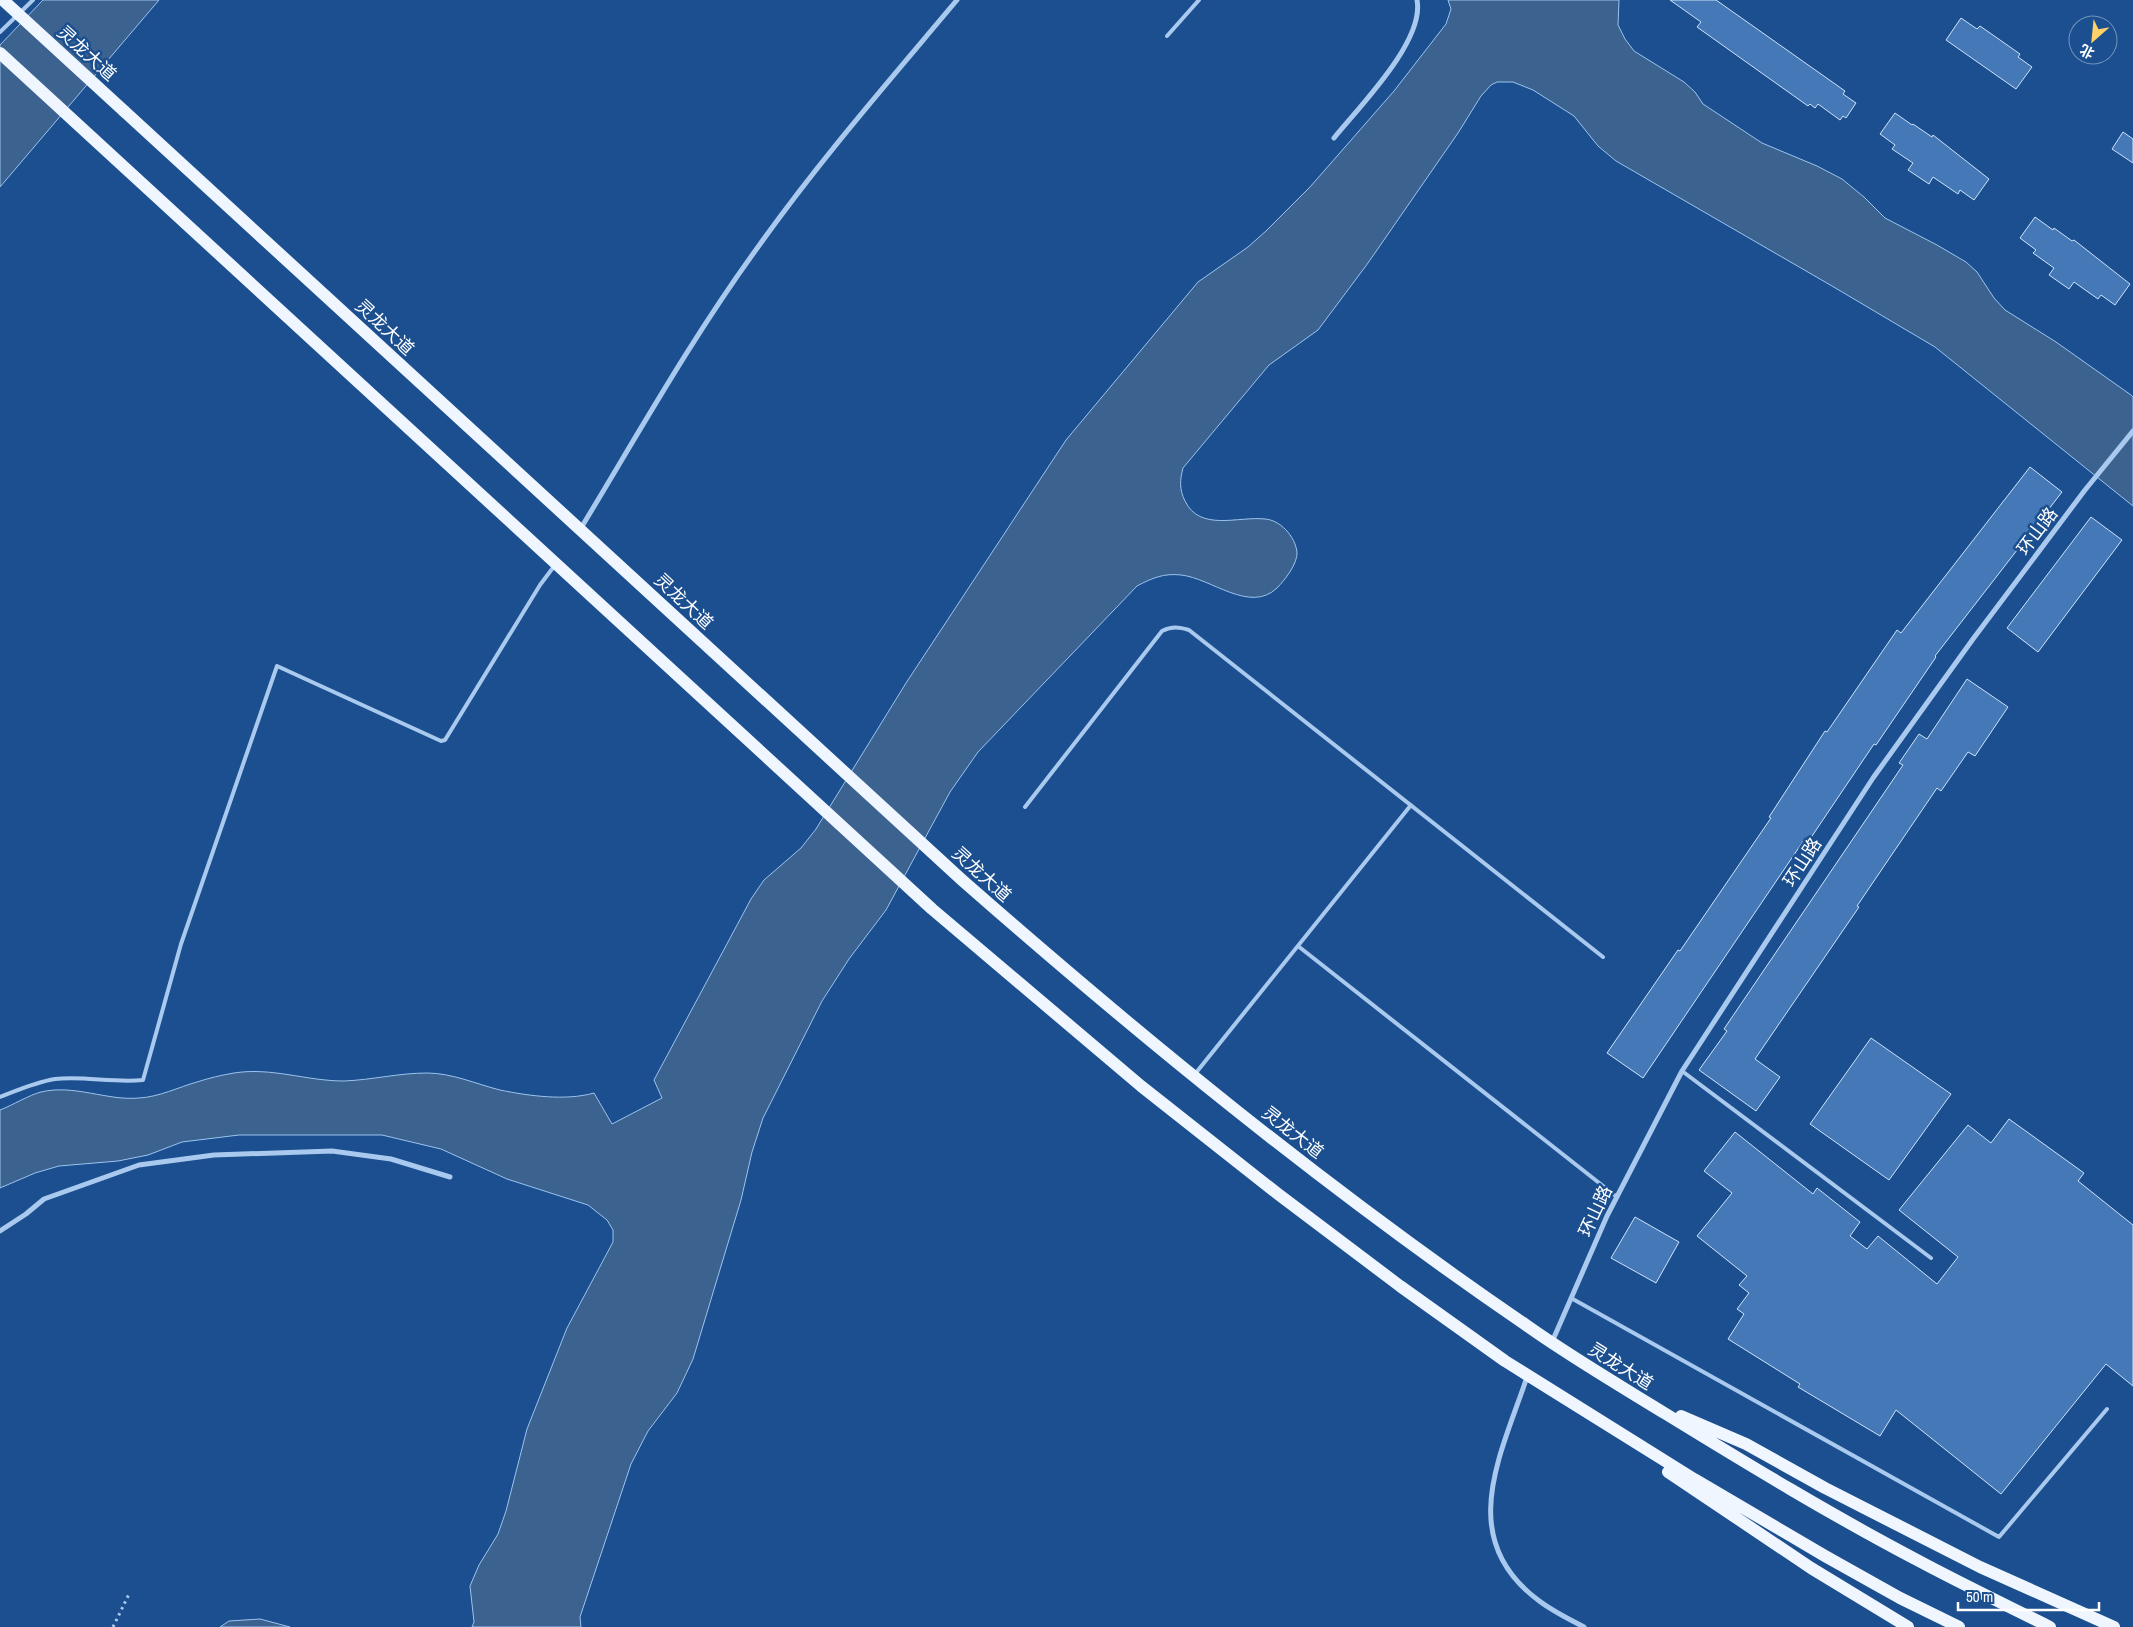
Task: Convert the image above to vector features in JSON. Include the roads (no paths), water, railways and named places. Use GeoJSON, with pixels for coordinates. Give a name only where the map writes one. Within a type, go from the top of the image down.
{"type":"FeatureCollection","features":[{"type":"Feature","properties":{"kind":"main road","name":"灵龙大道"},"geometry":{"type":"LineString","coordinates":[[3,0],[951,870],[1036,946],[1193,1076],[1424,1254],[1551,1342],[1641,1399],[1853,1525],[1919,1561],[2050,1627]]}},
{"type":"Feature","properties":{"kind":"main road"},"geometry":{"type":"LineString","coordinates":[[0,53],[932,909],[1141,1086],[1278,1194],[1432,1310],[1528,1376],[1584,1412],[1825,1556],[1900,1598],[1959,1627]]}},
{"type":"Feature","properties":{"kind":"main road"},"geometry":{"type":"LineString","coordinates":[[1641,1399],[1746,1444],[1825,1488],[1980,1567],[2114,1627]]}},
{"type":"Feature","properties":{"kind":"main road"},"geometry":{"type":"LineString","coordinates":[[1584,1412],[1750,1528],[1908,1627]]}},
{"type":"Feature","properties":{"kind":"street"},"geometry":{"type":"LineString","coordinates":[[580,529],[702,331],[756,248],[813,173],[957,0]]}},
{"type":"Feature","properties":{"kind":"street"},"geometry":{"type":"LineString","coordinates":[[1334,138],[1402,54],[1416,21],[1418,10],[1416,0]]}},
{"type":"Feature","properties":{"kind":"street","name":"环山路"},"geometry":{"type":"LineString","coordinates":[[1551,1342],[1617,1197],[1682,1071],[1873,778],[1973,639],[2085,490],[2133,431]]}},
{"type":"Feature","properties":{"kind":"street"},"geometry":{"type":"LineString","coordinates":[[0,1231],[44,1199],[139,1165],[214,1155],[332,1151],[391,1159],[450,1177]]}},
{"type":"Feature","properties":{"kind":"street"},"geometry":{"type":"LineString","coordinates":[[1528,1376],[1491,1487],[1489,1514],[1493,1540],[1507,1569],[1528,1592],[1545,1606],[1584,1627]]}},
{"type":"Feature","properties":{"kind":"lane"},"geometry":{"type":"LineString","coordinates":[[0,32],[33,0]]}},
{"type":"Feature","properties":{"kind":"lane"},"geometry":{"type":"LineString","coordinates":[[1167,36],[1199,0]]}},
{"type":"Feature","properties":{"kind":"lane"},"geometry":{"type":"LineString","coordinates":[[0,1097],[41,1082],[57,1079],[126,1082],[143,1080],[181,944],[277,666],[440,741],[445,740],[540,585],[556,564]]}},
{"type":"Feature","properties":{"kind":"lane"},"geometry":{"type":"LineString","coordinates":[[1025,807],[1162,631],[1174,627],[1189,630],[1603,957]]}},
{"type":"Feature","properties":{"kind":"lane"},"geometry":{"type":"LineString","coordinates":[[1193,1076],[1411,805]]}},
{"type":"Feature","properties":{"kind":"lane"},"geometry":{"type":"LineString","coordinates":[[1298,946],[1617,1197]]}},
{"type":"Feature","properties":{"kind":"lane"},"geometry":{"type":"LineString","coordinates":[[1682,1071],[1931,1258]]}},
{"type":"Feature","properties":{"kind":"lane"},"geometry":{"type":"LineString","coordinates":[[1571,1298],[1999,1537],[2107,1409]]}},
{"type":"Feature","properties":{"kind":"water"},"geometry":{"type":"Polygon","coordinates":[[[43,0],[159,0],[0,187],[0,45],[43,0]]]}},
{"type":"Feature","properties":{"kind":"water"},"geometry":{"type":"Polygon","coordinates":[[[1448,0],[1619,0],[1618,25],[1634,51],[1684,82],[1695,92],[1703,104],[1762,143],[1817,166],[1842,179],[1885,218],[1966,262],[1977,272],[1994,298],[2005,310],[2056,342],[2131,395],[2133,397],[2133,506],[1935,347],[1616,161],[1598,146],[1574,116],[1533,90],[1513,82],[1497,82],[1491,85],[1481,96],[1458,133],[1368,263],[1318,330],[1269,365],[1183,468],[1181,484],[1183,497],[1192,511],[1200,516],[1210,520],[1265,519],[1276,522],[1286,530],[1296,546],[1297,556],[1284,581],[1266,595],[1255,597],[1243,596],[1193,577],[1181,575],[1158,577],[1137,586],[978,752],[950,792],[886,910],[849,959],[822,1001],[763,1118],[752,1152],[741,1200],[693,1359],[677,1393],[648,1431],[631,1464],[580,1617],[581,1627],[472,1627],[474,1622],[470,1586],[479,1565],[498,1534],[506,1511],[527,1429],[567,1328],[613,1242],[613,1230],[607,1220],[588,1205],[507,1179],[441,1149],[382,1135],[239,1135],[182,1142],[148,1155],[118,1161],[59,1166],[35,1173],[0,1188],[0,1110],[36,1093],[53,1090],[139,1098],[161,1094],[216,1077],[248,1072],[275,1073],[344,1081],[406,1074],[436,1073],[500,1090],[535,1096],[572,1097],[594,1093],[612,1124],[662,1098],[654,1080],[751,899],[764,880],[801,848],[816,829],[906,683],[1066,440],[1198,282],[1248,247],[1266,231],[1310,187],[1394,91],[1446,24],[1451,9],[1448,0]]]}},
{"type":"Feature","properties":{"kind":"water"},"geometry":{"type":"Polygon","coordinates":[[[260,1619],[290,1627],[220,1627],[229,1621],[260,1619]]]}}]}
